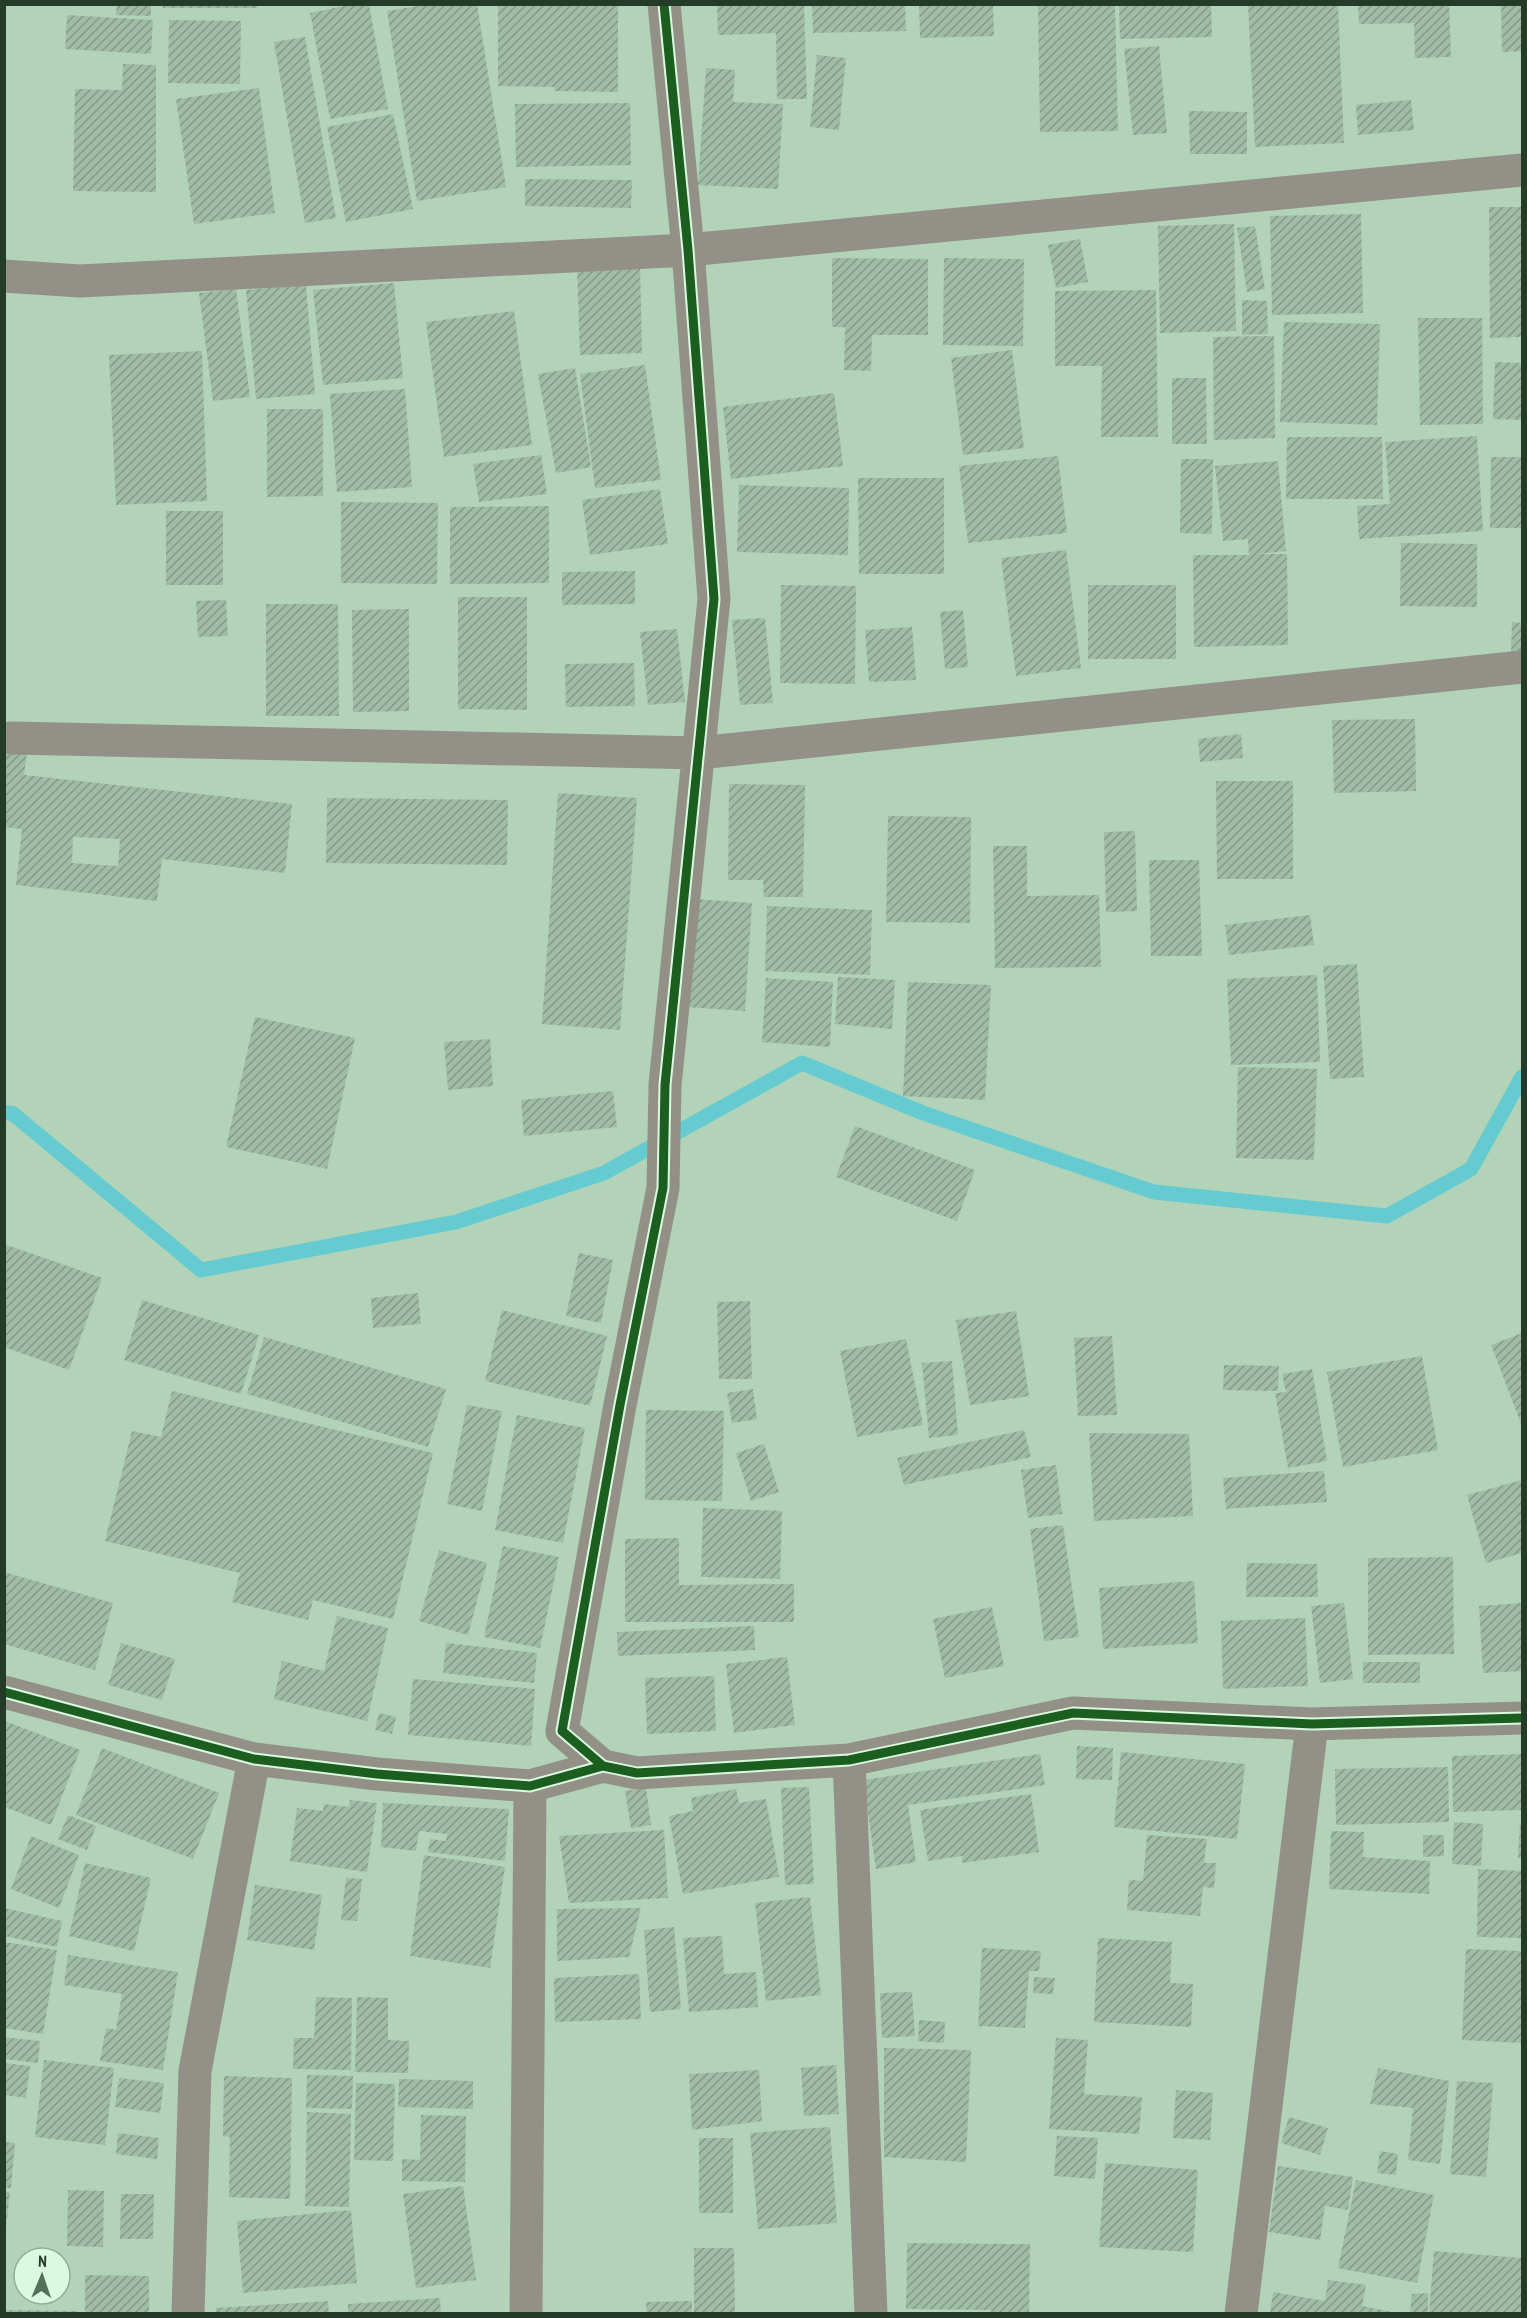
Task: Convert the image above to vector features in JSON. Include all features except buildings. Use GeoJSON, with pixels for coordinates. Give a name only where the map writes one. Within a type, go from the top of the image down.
{"type":"FeatureCollection","features":[{"type":"Feature","properties":{"kind":"street"},"geometry":{"type":"LineString","coordinates":[[603,1766],[562,1731],[620,1405],[663,1188],[665,1085],[714,599],[688,250],[664,4]]}},
{"type":"Feature","properties":{"kind":"street"},"geometry":{"type":"LineString","coordinates":[[4,276],[80,281],[688,250],[1522,170]]}},
{"type":"Feature","properties":{"kind":"street"},"geometry":{"type":"LineString","coordinates":[[11,738],[699,753],[1522,667]]}},
{"type":"Feature","properties":{"kind":"street"},"geometry":{"type":"LineString","coordinates":[[4,1692],[254,1759],[377,1774],[530,1786],[603,1766],[637,1773],[849,1760],[1073,1713],[1312,1724],[1522,1718]]}},
{"type":"Feature","properties":{"kind":"street"},"geometry":{"type":"LineString","coordinates":[[1241,2313],[1312,1724]]}},
{"type":"Feature","properties":{"kind":"street"},"geometry":{"type":"LineString","coordinates":[[188,2313],[195,2070],[254,1759]]}},
{"type":"Feature","properties":{"kind":"street"},"geometry":{"type":"LineString","coordinates":[[849,1760],[872,2313]]}},
{"type":"Feature","properties":{"kind":"street"},"geometry":{"type":"LineString","coordinates":[[526,2313],[530,1786]]}},
{"type":"Feature","properties":{"kind":"waterway"},"geometry":{"type":"LineString","coordinates":[[4,1113],[12,1113],[201,1270],[456,1222],[604,1173],[802,1063],[923,1113],[1154,1192],[1387,1216],[1471,1169],[1522,1077]]}},
{"type":"Feature","properties":{"kind":"cycle path"},"geometry":{"type":"LineString","coordinates":[[603,1766],[562,1731],[620,1405],[663,1188],[665,1085],[714,599],[688,250],[664,4]]}},
{"type":"Feature","properties":{"kind":"cycle path"},"geometry":{"type":"LineString","coordinates":[[4,1692],[254,1759],[377,1774],[530,1786],[603,1766],[637,1773],[849,1760],[1073,1713],[1312,1724],[1522,1718]]}}]}
